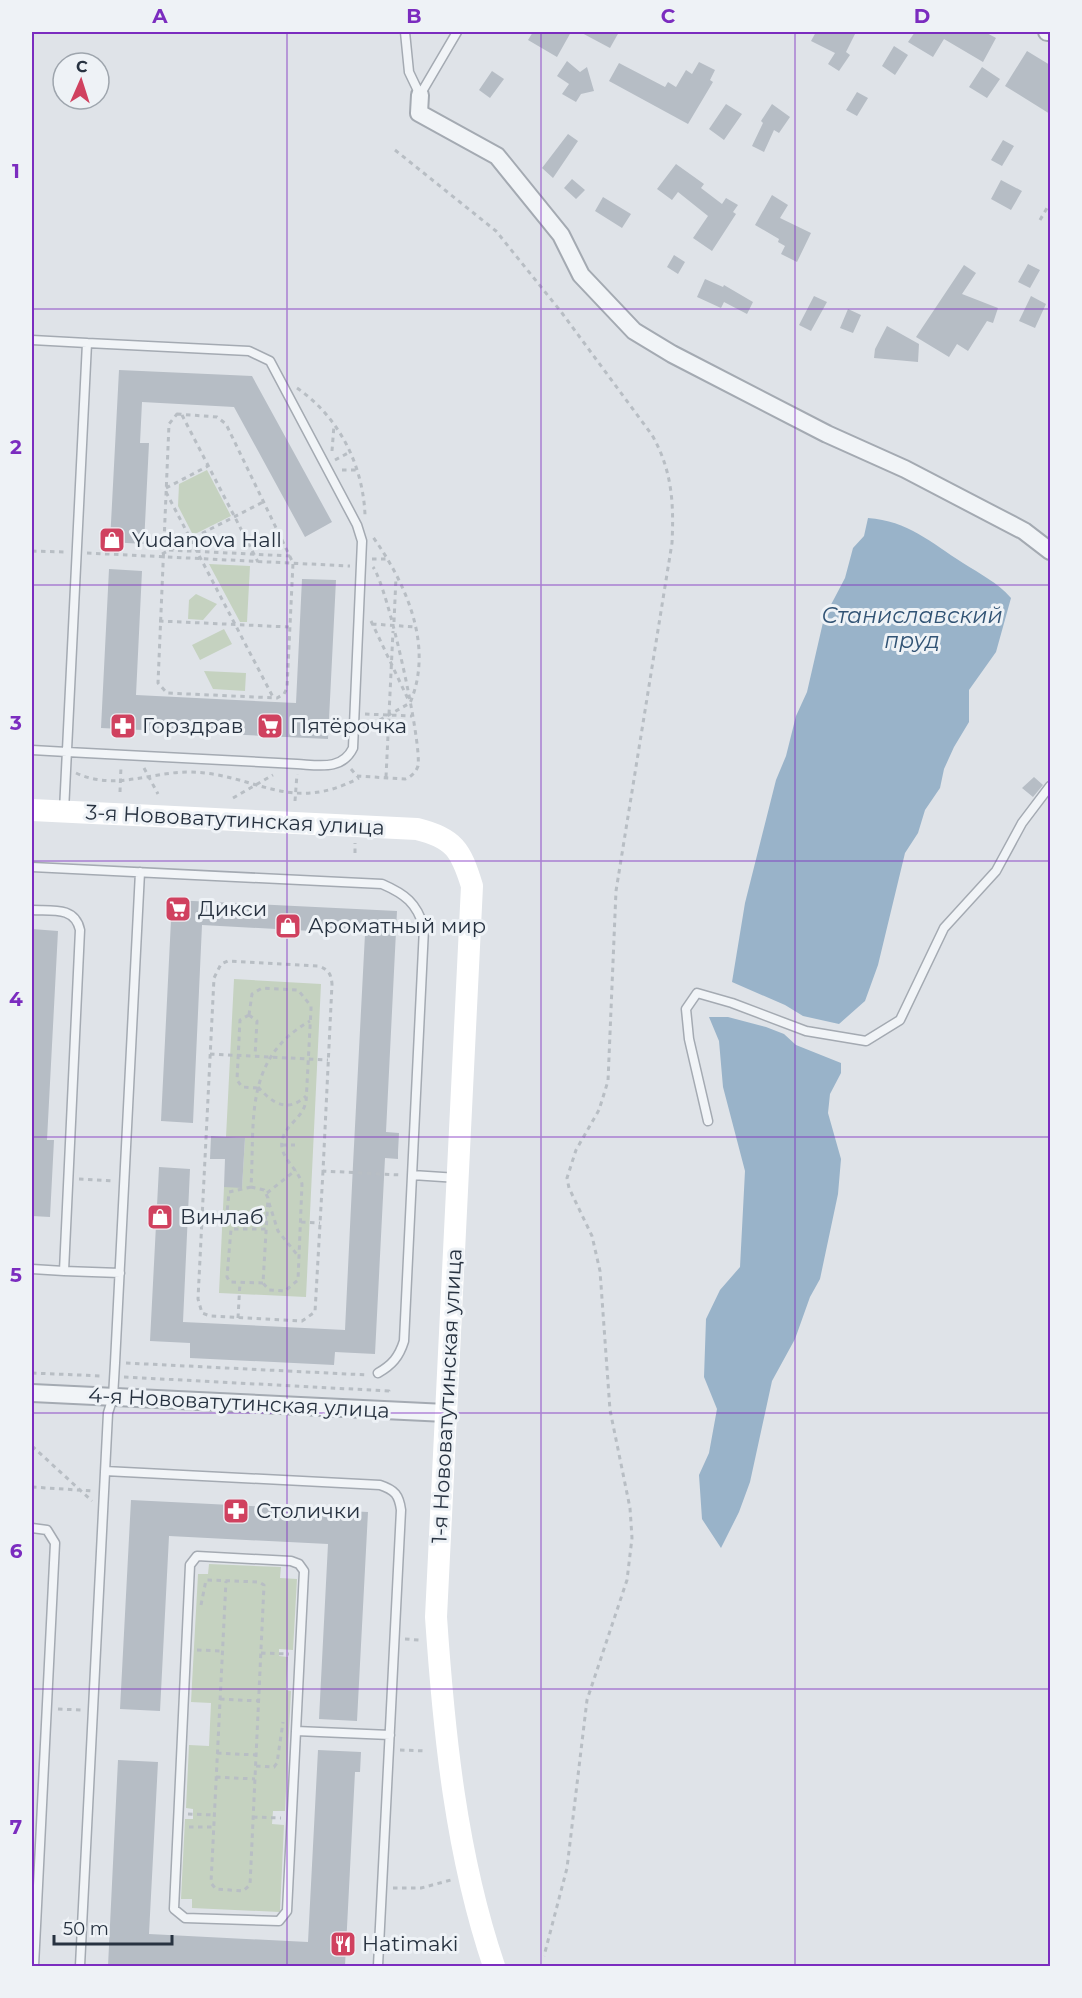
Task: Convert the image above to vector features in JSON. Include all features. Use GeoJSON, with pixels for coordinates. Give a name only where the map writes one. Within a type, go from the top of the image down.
{"type":"FeatureCollection","features":[{"type":"Feature","properties":{"kind":"street"},"geometry":{"type":"LineString","coordinates":[[420,95],[419,113],[497,156],[561,235],[581,275],[634,331],[672,354],[816,428],[904,469],[1024,531],[1050,551]]}},
{"type":"Feature","properties":{"kind":"street","name":"3-я Нововатутинская улица"},"geometry":{"type":"LineString","coordinates":[[32,810],[417,829],[437,834]]}},
{"type":"Feature","properties":{"kind":"street","name":"1-я Нововатутинская улица"},"geometry":{"type":"LineString","coordinates":[[437,834],[454,846],[464,857],[472,885],[436,1617],[442,1712],[453,1796],[485,1938],[494,1966]]}},
{"type":"Feature","properties":{"kind":"street","name":"4-я Нововатутинская улица"},"geometry":{"type":"LineString","coordinates":[[32,1393],[446,1413]]}},
{"type":"Feature","properties":{"kind":"lane"},"geometry":{"type":"LineString","coordinates":[[405,32],[409,72],[420,95]]}},
{"type":"Feature","properties":{"kind":"lane"},"geometry":{"type":"LineString","coordinates":[[420,95],[457,32]]}},
{"type":"Feature","properties":{"kind":"lane"},"geometry":{"type":"LineString","coordinates":[[32,340],[249,351],[270,361],[357,525],[362,541],[352,748],[344,760],[333,765],[32,750]]}},
{"type":"Feature","properties":{"kind":"lane"},"geometry":{"type":"LineString","coordinates":[[64,812],[87,343]]}},
{"type":"Feature","properties":{"kind":"lane"},"geometry":{"type":"LineString","coordinates":[[708,1121],[689,1039],[686,1009],[697,993],[732,1003],[806,1031],[866,1041],[900,1020],[944,928],[996,871],[1022,823],[1050,786]]}},
{"type":"Feature","properties":{"kind":"lane"},"geometry":{"type":"LineString","coordinates":[[32,867],[382,884],[406,896],[414,904],[424,928],[404,1341],[400,1353],[390,1366],[378,1373]]}},
{"type":"Feature","properties":{"kind":"lane"},"geometry":{"type":"LineString","coordinates":[[80,1966],[108,1413],[113,1397],[140,872]]}},
{"type":"Feature","properties":{"kind":"lane"},"geometry":{"type":"LineString","coordinates":[[32,910],[69,912],[78,921],[80,930],[64,1270]]}},
{"type":"Feature","properties":{"kind":"lane"},"geometry":{"type":"LineString","coordinates":[[412,1175],[458,1178]]}},
{"type":"Feature","properties":{"kind":"lane"},"geometry":{"type":"LineString","coordinates":[[32,1269],[120,1274]]}},
{"type":"Feature","properties":{"kind":"lane"},"geometry":{"type":"LineString","coordinates":[[105,1471],[380,1485],[392,1489],[399,1497],[401,1510],[378,1966]]}},
{"type":"Feature","properties":{"kind":"lane"},"geometry":{"type":"LineString","coordinates":[[32,1528],[47,1530],[55,1544],[34,1966]]}},
{"type":"Feature","properties":{"kind":"lane"},"geometry":{"type":"LineString","coordinates":[[203,1556],[291,1561],[299,1564],[304,1571],[300,1655],[287,1911],[283,1919],[273,1922],[180,1917],[174,1909],[190,1565],[193,1559],[203,1556]]}},
{"type":"Feature","properties":{"kind":"lane"},"geometry":{"type":"LineString","coordinates":[[296,1731],[390,1735]]}},
{"type":"Feature","properties":{"kind":"path"},"geometry":{"type":"LineString","coordinates":[[395,150],[496,231],[562,313],[652,435],[664,456],[674,510],[672,543],[616,891],[608,1081],[599,1110],[576,1150],[567,1178],[569,1188],[592,1236],[600,1270],[610,1410],[622,1479],[630,1508],[631,1548],[627,1580],[587,1700],[567,1868],[544,1956]]}},
{"type":"Feature","properties":{"kind":"path"},"geometry":{"type":"LineString","coordinates":[[1040,220],[1050,203]]}},
{"type":"Feature","properties":{"kind":"path"},"geometry":{"type":"LineString","coordinates":[[182,415],[258,562]]}},
{"type":"Feature","properties":{"kind":"path"},"geometry":{"type":"LineString","coordinates":[[182,415],[222,419],[293,563],[287,688],[281,696],[274,699],[167,693],[161,689],[156,676],[169,424],[172,416],[182,415]]}},
{"type":"Feature","properties":{"kind":"path"},"geometry":{"type":"LineString","coordinates":[[334,424],[331,462],[350,452]]}},
{"type":"Feature","properties":{"kind":"path"},"geometry":{"type":"LineString","coordinates":[[166,489],[208,466]]}},
{"type":"Feature","properties":{"kind":"path"},"geometry":{"type":"LineString","coordinates":[[166,489],[274,699]]}},
{"type":"Feature","properties":{"kind":"path"},"geometry":{"type":"LineString","coordinates":[[162,555],[263,502]]}},
{"type":"Feature","properties":{"kind":"path"},"geometry":{"type":"LineString","coordinates":[[169,550],[290,556]]}},
{"type":"Feature","properties":{"kind":"path"},"geometry":{"type":"LineString","coordinates":[[32,551],[162,555],[258,562],[369,563],[376,571],[393,625],[410,704],[417,767],[408,778],[361,776],[356,775],[344,760]]}},
{"type":"Feature","properties":{"kind":"path"},"geometry":{"type":"LineString","coordinates":[[386,778],[396,576]]}},
{"type":"Feature","properties":{"kind":"path"},"geometry":{"type":"LineString","coordinates":[[360,599],[410,704]]}},
{"type":"Feature","properties":{"kind":"path"},"geometry":{"type":"LineString","coordinates":[[159,621],[290,627]]}},
{"type":"Feature","properties":{"kind":"path"},"geometry":{"type":"LineString","coordinates":[[358,624],[416,627]]}},
{"type":"Feature","properties":{"kind":"path"},"geometry":{"type":"LineString","coordinates":[[353,734],[410,704]]}},
{"type":"Feature","properties":{"kind":"path"},"geometry":{"type":"LineString","coordinates":[[354,714],[412,716]]}},
{"type":"Feature","properties":{"kind":"path"},"geometry":{"type":"LineString","coordinates":[[120,792],[122,755]]}},
{"type":"Feature","properties":{"kind":"path"},"geometry":{"type":"LineString","coordinates":[[137,756],[158,794]]}},
{"type":"Feature","properties":{"kind":"path"},"geometry":{"type":"LineString","coordinates":[[233,798],[295,763],[295,801]]}},
{"type":"Feature","properties":{"kind":"path"},"geometry":{"type":"LineString","coordinates":[[66,769],[98,780],[120,782],[173,773],[204,773],[253,786],[296,793],[324,790],[361,776]]}},
{"type":"Feature","properties":{"kind":"path"},"geometry":{"type":"LineString","coordinates":[[228,961],[319,966],[326,969],[331,974],[332,984],[329,1060],[315,1312],[302,1321],[210,1316],[199,1307],[216,970],[228,961]]}},
{"type":"Feature","properties":{"kind":"path"},"geometry":{"type":"LineString","coordinates":[[249,1015],[250,1000],[256,990],[262,988],[295,989],[300,991],[310,1004],[304,1110],[284,1134],[282,1145],[283,1154],[296,1170],[302,1184],[298,1280],[290,1288],[268,1290],[264,1283],[267,1196],[296,1170]]}},
{"type":"Feature","properties":{"kind":"path"},"geometry":{"type":"LineString","coordinates":[[249,1015],[240,1020],[239,1085],[258,1088],[272,1102],[283,1106],[292,1105],[306,1096]]}},
{"type":"Feature","properties":{"kind":"path"},"geometry":{"type":"LineString","coordinates":[[249,1015],[257,1021],[255,1057]]}},
{"type":"Feature","properties":{"kind":"path"},"geometry":{"type":"LineString","coordinates":[[251,1187],[258,1088],[262,1070],[269,1057],[287,1036],[310,1021]]}},
{"type":"Feature","properties":{"kind":"path"},"geometry":{"type":"LineString","coordinates":[[210,1054],[329,1060]]}},
{"type":"Feature","properties":{"kind":"path"},"geometry":{"type":"LineString","coordinates":[[282,1145],[295,1145]]}},
{"type":"Feature","properties":{"kind":"path"},"geometry":{"type":"LineString","coordinates":[[323,1171],[412,1175]]}},
{"type":"Feature","properties":{"kind":"path"},"geometry":{"type":"LineString","coordinates":[[68,1178],[124,1181]]}},
{"type":"Feature","properties":{"kind":"path"},"geometry":{"type":"LineString","coordinates":[[267,1218],[231,1216],[227,1213],[229,1192],[251,1187],[261,1188],[267,1196],[278,1231],[299,1257]]}},
{"type":"Feature","properties":{"kind":"path"},"geometry":{"type":"LineString","coordinates":[[301,1222],[321,1223]]}},
{"type":"Feature","properties":{"kind":"path"},"geometry":{"type":"LineString","coordinates":[[264,1283],[227,1280],[230,1231],[233,1228],[266,1229]]}},
{"type":"Feature","properties":{"kind":"path"},"geometry":{"type":"LineString","coordinates":[[238,1318],[240,1282]]}},
{"type":"Feature","properties":{"kind":"path"},"geometry":{"type":"LineString","coordinates":[[115,1363],[364,1375],[378,1373]]}},
{"type":"Feature","properties":{"kind":"path"},"geometry":{"type":"LineString","coordinates":[[32,1373],[388,1391],[388,1397]]}},
{"type":"Feature","properties":{"kind":"path"},"geometry":{"type":"LineString","coordinates":[[32,1446],[103,1511]]}},
{"type":"Feature","properties":{"kind":"path"},"geometry":{"type":"LineString","coordinates":[[32,1487],[104,1492]]}},
{"type":"Feature","properties":{"kind":"path"},"geometry":{"type":"LineString","coordinates":[[200,1616],[205,1581],[226,1581],[264,1585],[250,1885],[246,1890],[216,1889],[212,1886],[226,1581]]}},
{"type":"Feature","properties":{"kind":"path"},"geometry":{"type":"LineString","coordinates":[[186,1649],[222,1651]]}},
{"type":"Feature","properties":{"kind":"path"},"geometry":{"type":"LineString","coordinates":[[261,1653],[300,1655]]}},
{"type":"Feature","properties":{"kind":"path"},"geometry":{"type":"LineString","coordinates":[[220,1699],[259,1701]]}},
{"type":"Feature","properties":{"kind":"path"},"geometry":{"type":"LineString","coordinates":[[47,1708],[93,1710]]}},
{"type":"Feature","properties":{"kind":"path"},"geometry":{"type":"LineString","coordinates":[[256,1766],[274,1767],[277,1763],[284,1714]]}},
{"type":"Feature","properties":{"kind":"path"},"geometry":{"type":"LineString","coordinates":[[389,1749],[428,1751]]}},
{"type":"Feature","properties":{"kind":"path"},"geometry":{"type":"LineString","coordinates":[[217,1753],[256,1755]]}},
{"type":"Feature","properties":{"kind":"path"},"geometry":{"type":"LineString","coordinates":[[216,1777],[255,1779]]}},
{"type":"Feature","properties":{"kind":"path"},"geometry":{"type":"LineString","coordinates":[[178,1813],[214,1815]]}},
{"type":"Feature","properties":{"kind":"path"},"geometry":{"type":"LineString","coordinates":[[253,1817],[291,1819]]}},
{"type":"Feature","properties":{"kind":"path"},"geometry":{"type":"LineString","coordinates":[[382,1887],[417,1889],[451,1880]]}},
{"type":"Feature","properties":{"kind":"green space"},"geometry":{"type":"Polygon","coordinates":[[[207,470],[231,516],[193,535],[178,506],[179,484],[207,470]]]}},
{"type":"Feature","properties":{"kind":"green space"},"geometry":{"type":"Polygon","coordinates":[[[209,564],[250,566],[247,622],[240,622],[209,564]]]}},
{"type":"Feature","properties":{"kind":"green space"},"geometry":{"type":"Polygon","coordinates":[[[196,594],[217,604],[203,620],[188,619],[189,600],[196,594]]]}},
{"type":"Feature","properties":{"kind":"green space"},"geometry":{"type":"Polygon","coordinates":[[[224,629],[232,644],[200,660],[192,645],[224,629]]]}},
{"type":"Feature","properties":{"kind":"green space"},"geometry":{"type":"Polygon","coordinates":[[[204,671],[246,673],[245,691],[213,689],[204,671]]]}},
{"type":"Feature","properties":{"kind":"green space"},"geometry":{"type":"Polygon","coordinates":[[[234,979],[321,984],[306,1297],[219,1293],[224,1187],[242,1187],[245,1138],[226,1137],[234,979]]]}},
{"type":"Feature","properties":{"kind":"green space"},"geometry":{"type":"Polygon","coordinates":[[[209,1564],[281,1567],[280,1578],[297,1579],[293,1650],[279,1649],[279,1656],[288,1657],[286,1690],[291,1691],[285,1811],[273,1811],[272,1824],[284,1825],[280,1912],[192,1908],[192,1899],[181,1899],[185,1819],[193,1819],[193,1809],[186,1808],[189,1745],[209,1746],[211,1703],[191,1702],[198,1574],[208,1574],[209,1564]]]}},
{"type":"Feature","properties":{"kind":"water","name":"Станиславский пруд"},"geometry":{"type":"Polygon","coordinates":[[[868,518],[895,523],[918,534],[1000,587],[1011,598],[996,652],[969,690],[969,722],[944,769],[940,788],[925,810],[918,833],[905,853],[878,965],[865,1001],[839,1024],[803,1016],[785,1005],[732,982],[745,903],[776,780],[786,756],[796,716],[807,692],[824,618],[845,578],[853,548],[864,536],[868,518]]]}},
{"type":"Feature","properties":{"kind":"water"},"geometry":{"type":"Polygon","coordinates":[[[709,1017],[728,1017],[766,1027],[784,1034],[796,1045],[841,1063],[841,1073],[830,1094],[828,1113],[841,1159],[838,1194],[820,1279],[810,1297],[795,1339],[772,1381],[750,1482],[739,1512],[721,1548],[702,1519],[699,1475],[709,1453],[717,1409],[704,1377],[706,1319],[720,1290],[740,1267],[745,1171],[723,1087],[719,1041],[709,1017]]]}},
{"type":"Feature","properties":{"kind":"building"},"geometry":{"type":"Polygon","coordinates":[[[533,32],[571,32],[557,57],[528,40],[533,32]]]}},
{"type":"Feature","properties":{"kind":"building"},"geometry":{"type":"Polygon","coordinates":[[[580,32],[619,32],[610,48],[580,32]]]}},
{"type":"Feature","properties":{"kind":"building"},"geometry":{"type":"Polygon","coordinates":[[[816,32],[856,32],[846,52],[850,55],[839,71],[828,64],[835,53],[811,41],[816,32]]]}},
{"type":"Feature","properties":{"kind":"building"},"geometry":{"type":"Polygon","coordinates":[[[915,32],[985,32],[996,38],[983,62],[944,39],[933,57],[908,42],[915,32]]]}},
{"type":"Feature","properties":{"kind":"building"},"geometry":{"type":"Polygon","coordinates":[[[894,46],[908,55],[895,75],[882,66],[894,46]]]}},
{"type":"Feature","properties":{"kind":"building"},"geometry":{"type":"Polygon","coordinates":[[[1027,51],[1050,65],[1050,114],[1005,86],[1027,51]]]}},
{"type":"Feature","properties":{"kind":"building"},"geometry":{"type":"Polygon","coordinates":[[[567,61],[580,72],[587,67],[594,91],[581,94],[576,102],[562,94],[569,84],[557,76],[567,61]]]}},
{"type":"Feature","properties":{"kind":"building"},"geometry":{"type":"Polygon","coordinates":[[[699,62],[715,70],[710,80],[713,82],[688,124],[609,81],[619,63],[665,87],[668,82],[676,87],[686,70],[692,74],[699,62]]]}},
{"type":"Feature","properties":{"kind":"building"},"geometry":{"type":"Polygon","coordinates":[[[982,67],[1000,79],[987,98],[969,87],[982,67]]]}},
{"type":"Feature","properties":{"kind":"building"},"geometry":{"type":"Polygon","coordinates":[[[492,71],[504,79],[490,98],[479,90],[492,71]]]}},
{"type":"Feature","properties":{"kind":"building"},"geometry":{"type":"Polygon","coordinates":[[[857,92],[868,98],[857,116],[846,110],[857,92]]]}},
{"type":"Feature","properties":{"kind":"building"},"geometry":{"type":"Polygon","coordinates":[[[726,104],[742,114],[724,140],[709,129],[726,104]]]}},
{"type":"Feature","properties":{"kind":"building"},"geometry":{"type":"Polygon","coordinates":[[[772,104],[790,117],[779,133],[774,130],[764,152],[752,146],[763,123],[761,121],[772,104]]]}},
{"type":"Feature","properties":{"kind":"building"},"geometry":{"type":"Polygon","coordinates":[[[568,134],[578,141],[553,178],[542,168],[568,134]]]}},
{"type":"Feature","properties":{"kind":"building"},"geometry":{"type":"Polygon","coordinates":[[[1003,140],[1014,146],[1002,166],[991,160],[1003,140]]]}},
{"type":"Feature","properties":{"kind":"building"},"geometry":{"type":"Polygon","coordinates":[[[676,164],[704,184],[701,188],[722,204],[726,198],[738,205],[733,212],[736,214],[712,251],[693,238],[708,216],[678,192],[672,200],[657,189],[676,164]]]}},
{"type":"Feature","properties":{"kind":"building"},"geometry":{"type":"Polygon","coordinates":[[[572,179],[585,190],[576,199],[564,188],[572,179]]]}},
{"type":"Feature","properties":{"kind":"building"},"geometry":{"type":"Polygon","coordinates":[[[1001,180],[1022,191],[1011,210],[991,199],[1001,180]]]}},
{"type":"Feature","properties":{"kind":"building"},"geometry":{"type":"Polygon","coordinates":[[[772,195],[788,205],[780,218],[811,233],[797,262],[781,254],[785,246],[778,242],[779,239],[755,225],[772,195]]]}},
{"type":"Feature","properties":{"kind":"building"},"geometry":{"type":"Polygon","coordinates":[[[603,197],[631,214],[622,228],[595,211],[603,197]]]}},
{"type":"Feature","properties":{"kind":"building"},"geometry":{"type":"Polygon","coordinates":[[[674,255],[685,262],[678,274],[667,267],[674,255]]]}},
{"type":"Feature","properties":{"kind":"building"},"geometry":{"type":"Polygon","coordinates":[[[1028,264],[1040,270],[1030,288],[1018,282],[1028,264]]]}},
{"type":"Feature","properties":{"kind":"building"},"geometry":{"type":"Polygon","coordinates":[[[964,265],[976,273],[962,294],[998,308],[993,323],[987,321],[968,351],[957,344],[949,357],[916,337],[964,265]]]}},
{"type":"Feature","properties":{"kind":"building"},"geometry":{"type":"Polygon","coordinates":[[[705,279],[723,287],[724,285],[753,302],[747,314],[724,302],[721,308],[697,297],[705,279]]]}},
{"type":"Feature","properties":{"kind":"building"},"geometry":{"type":"Polygon","coordinates":[[[814,296],[827,302],[811,331],[799,325],[814,296]]]}},
{"type":"Feature","properties":{"kind":"building"},"geometry":{"type":"Polygon","coordinates":[[[1031,296],[1046,304],[1035,328],[1019,321],[1031,296]]]}},
{"type":"Feature","properties":{"kind":"building"},"geometry":{"type":"Polygon","coordinates":[[[848,309],[861,315],[853,333],[840,328],[848,309]]]}},
{"type":"Feature","properties":{"kind":"building"},"geometry":{"type":"Polygon","coordinates":[[[887,326],[919,344],[918,362],[874,358],[875,349],[887,326]]]}},
{"type":"Feature","properties":{"kind":"building"},"geometry":{"type":"Polygon","coordinates":[[[119,370],[252,376],[332,522],[305,537],[234,407],[142,402],[140,443],[149,443],[144,544],[110,542],[119,370]]]}},
{"type":"Feature","properties":{"kind":"building"},"geometry":{"type":"Polygon","coordinates":[[[109,569],[142,571],[136,695],[296,703],[302,579],[336,580],[328,739],[101,728],[109,569]]]}},
{"type":"Feature","properties":{"kind":"building"},"geometry":{"type":"Polygon","coordinates":[[[1034,777],[1043,785],[1033,797],[1022,788],[1034,777]]]}},
{"type":"Feature","properties":{"kind":"building"},"geometry":{"type":"Polygon","coordinates":[[[172,900],[397,911],[386,1132],[399,1133],[398,1159],[385,1158],[375,1354],[335,1352],[334,1365],[190,1358],[190,1343],[150,1341],[159,1167],[190,1169],[183,1322],[345,1330],[365,934],[202,925],[193,1123],[161,1121],[172,900]]]}},
{"type":"Feature","properties":{"kind":"building"},"geometry":{"type":"Polygon","coordinates":[[[32,929],[58,931],[47,1140],[54,1140],[50,1217],[32,1216],[32,929]]]}},
{"type":"Feature","properties":{"kind":"building"},"geometry":{"type":"Polygon","coordinates":[[[211,1136],[245,1138],[242,1188],[224,1187],[225,1159],[210,1159],[211,1136]]]}},
{"type":"Feature","properties":{"kind":"building"},"geometry":{"type":"Polygon","coordinates":[[[131,1500],[368,1512],[357,1721],[319,1719],[328,1544],[169,1536],[160,1711],[120,1709],[131,1500]]]}},
{"type":"Feature","properties":{"kind":"building"},"geometry":{"type":"Polygon","coordinates":[[[318,1750],[361,1752],[360,1772],[355,1772],[345,1966],[108,1966],[118,1760],[158,1762],[149,1934],[308,1942],[318,1750]]]}},
{"type":"Feature","properties":{"kind":"place","name":"Yudanova Hall"},"geometry":{"type":"Point","coordinates":[112,540]}},
{"type":"Feature","properties":{"kind":"place","name":"Горздрав"},"geometry":{"type":"Point","coordinates":[123,726]}},
{"type":"Feature","properties":{"kind":"place","name":"Пятёрочка"},"geometry":{"type":"Point","coordinates":[270,726]}},
{"type":"Feature","properties":{"kind":"place","name":"Дикси"},"geometry":{"type":"Point","coordinates":[178,909]}},
{"type":"Feature","properties":{"kind":"place","name":"Ароматный мир"},"geometry":{"type":"Point","coordinates":[288,926]}},
{"type":"Feature","properties":{"kind":"place","name":"Винлаб"},"geometry":{"type":"Point","coordinates":[160,1217]}},
{"type":"Feature","properties":{"kind":"place","name":"Столички"},"geometry":{"type":"Point","coordinates":[236,1511]}},
{"type":"Feature","properties":{"kind":"place","name":"Hatimaki"},"geometry":{"type":"Point","coordinates":[343,1944]}}]}
